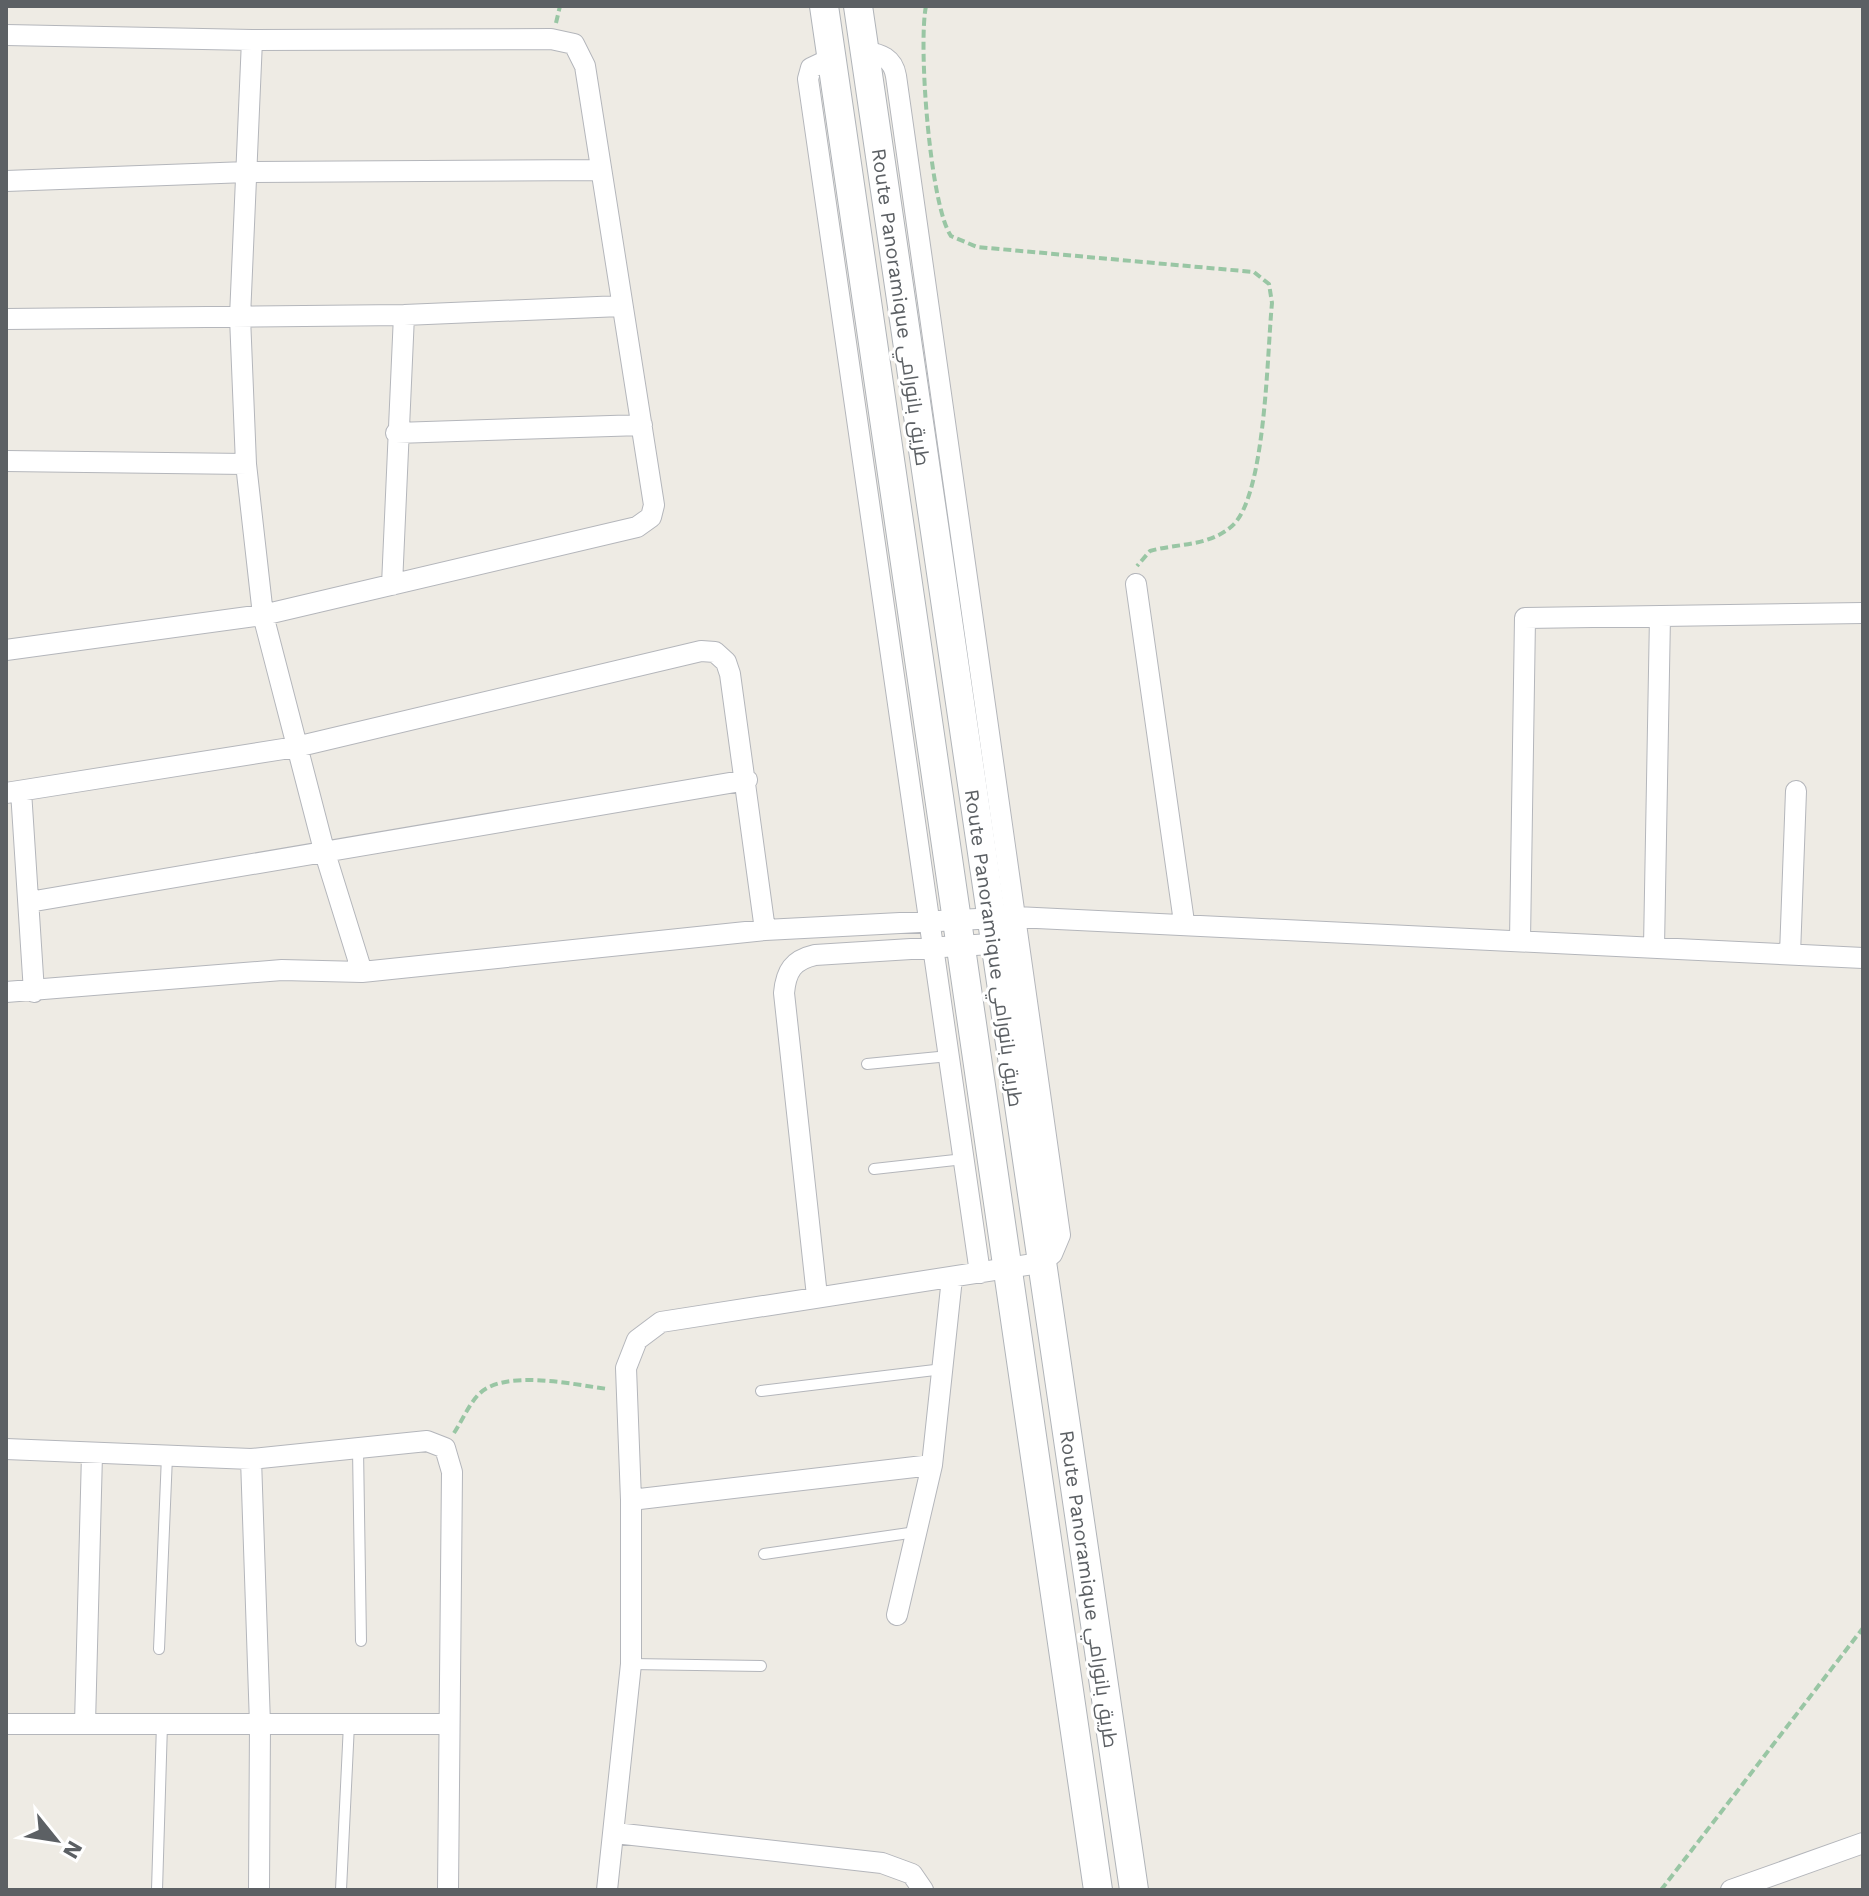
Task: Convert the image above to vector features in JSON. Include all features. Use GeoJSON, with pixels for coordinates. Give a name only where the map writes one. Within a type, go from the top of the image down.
{"type":"FeatureCollection","features":[{"type":"Feature","properties":{"kind":"street","name":"Route Panoramique طريق بانورامي"},"geometry":{"type":"LineString","coordinates":[[824,6],[945,932],[994,1271],[1098,1890]]}},
{"type":"Feature","properties":{"kind":"street","name":"Route Panoramique طريق بانورامي"},"geometry":{"type":"LineString","coordinates":[[858,6],[1005,930],[1040,1263],[1134,1890]]}},
{"type":"Feature","properties":{"kind":"street"},"geometry":{"type":"LineString","coordinates":[[6,35],[252,40],[562,39],[574,44],[581,53],[654,505],[646,522],[637,527],[263,615],[6,650]]}},
{"type":"Feature","properties":{"kind":"street"},"geometry":{"type":"LineString","coordinates":[[252,40],[240,317],[246,464],[263,615],[324,850],[362,972]]}},
{"type":"Feature","properties":{"kind":"street"},"geometry":{"type":"LineString","coordinates":[[6,181],[247,172],[599,170]]}},
{"type":"Feature","properties":{"kind":"street"},"geometry":{"type":"LineString","coordinates":[[6,319],[404,315],[621,306]]}},
{"type":"Feature","properties":{"kind":"street"},"geometry":{"type":"LineString","coordinates":[[392,585],[396,433],[404,315]]}},
{"type":"Feature","properties":{"kind":"street"},"geometry":{"type":"LineString","coordinates":[[396,433],[642,425]]}},
{"type":"Feature","properties":{"kind":"street"},"geometry":{"type":"LineString","coordinates":[[6,461],[246,464]]}},
{"type":"Feature","properties":{"kind":"street"},"geometry":{"type":"LineString","coordinates":[[1136,584],[1184,922]]}},
{"type":"Feature","properties":{"kind":"street"},"geometry":{"type":"LineString","coordinates":[[1520,940],[1525,618],[1863,613]]}},
{"type":"Feature","properties":{"kind":"street"},"geometry":{"type":"LineString","coordinates":[[1654,947],[1660,616]]}},
{"type":"Feature","properties":{"kind":"street"},"geometry":{"type":"LineString","coordinates":[[34,992],[29,902],[14,792],[296,747],[707,650],[720,656],[730,674],[747,780],[765,930]]}},
{"type":"Feature","properties":{"kind":"street"},"geometry":{"type":"LineString","coordinates":[[29,902],[747,780]]}},
{"type":"Feature","properties":{"kind":"street"},"geometry":{"type":"LineString","coordinates":[[1790,954],[1796,791]]}},
{"type":"Feature","properties":{"kind":"street"},"geometry":{"type":"LineString","coordinates":[[6,992],[282,970],[362,972],[765,930],[945,932],[1184,922],[1863,958]]}},
{"type":"Feature","properties":{"kind":"street"},"geometry":{"type":"LineString","coordinates":[[945,932],[949,1056],[964,1159],[994,1271]]}},
{"type":"Feature","properties":{"kind":"street"},"geometry":{"type":"LineString","coordinates":[[817,1296],[784,993],[790,967],[801,958],[945,932]]}},
{"type":"Feature","properties":{"kind":"street"},"geometry":{"type":"LineString","coordinates":[[607,1890],[631,1664],[631,1500],[627,1391],[628,1355],[637,1340],[661,1322],[1040,1263]]}},
{"type":"Feature","properties":{"kind":"street"},"geometry":{"type":"LineString","coordinates":[[897,1615],[932,1465],[945,1369],[952,1278]]}},
{"type":"Feature","properties":{"kind":"street"},"geometry":{"type":"LineString","coordinates":[[6,1449],[251,1459],[427,1441],[445,1448],[452,1472],[448,1890]]}},
{"type":"Feature","properties":{"kind":"street"},"geometry":{"type":"LineString","coordinates":[[85,1724],[92,1454]]}},
{"type":"Feature","properties":{"kind":"street"},"geometry":{"type":"LineString","coordinates":[[251,1459],[260,1724],[259,1890]]}},
{"type":"Feature","properties":{"kind":"street"},"geometry":{"type":"LineString","coordinates":[[631,1500],[932,1465]]}},
{"type":"Feature","properties":{"kind":"street"},"geometry":{"type":"LineString","coordinates":[[6,1724],[449,1724]]}},
{"type":"Feature","properties":{"kind":"street"},"geometry":{"type":"LineString","coordinates":[[615,1833],[882,1863],[912,1874],[923,1890]]}},
{"type":"Feature","properties":{"kind":"street"},"geometry":{"type":"LineString","coordinates":[[1731,1890],[1863,1843]]}},
{"type":"Feature","properties":{"kind":"lane"},"geometry":{"type":"LineString","coordinates":[[867,1064],[949,1056]]}},
{"type":"Feature","properties":{"kind":"lane"},"geometry":{"type":"LineString","coordinates":[[874,1169],[964,1159]]}},
{"type":"Feature","properties":{"kind":"lane"},"geometry":{"type":"LineString","coordinates":[[761,1391],[945,1369]]}},
{"type":"Feature","properties":{"kind":"lane"},"geometry":{"type":"LineString","coordinates":[[358,1449],[361,1641]]}},
{"type":"Feature","properties":{"kind":"lane"},"geometry":{"type":"LineString","coordinates":[[159,1649],[167,1456]]}},
{"type":"Feature","properties":{"kind":"lane"},"geometry":{"type":"LineString","coordinates":[[764,1554],[918,1532]]}},
{"type":"Feature","properties":{"kind":"lane"},"geometry":{"type":"LineString","coordinates":[[631,1664],[761,1666]]}},
{"type":"Feature","properties":{"kind":"lane"},"geometry":{"type":"LineString","coordinates":[[157,1890],[162,1724]]}},
{"type":"Feature","properties":{"kind":"lane"},"geometry":{"type":"LineString","coordinates":[[341,1890],[349,1724]]}},
{"type":"Feature","properties":{"kind":"path"},"geometry":{"type":"LineString","coordinates":[[926,6],[922,53],[940,211],[951,236],[977,247],[1254,272],[1269,284],[1272,293],[1255,474],[1244,511],[1231,527],[1214,537],[1150,551],[1135,571],[1136,584]]}},
{"type":"Feature","properties":{"kind":"path"},"geometry":{"type":"LineString","coordinates":[[445,1448],[479,1393],[505,1382],[525,1380],[627,1391]]}},
{"type":"Feature","properties":{"kind":"path"},"geometry":{"type":"LineString","coordinates":[[1661,1890],[1863,1628]]}}]}
